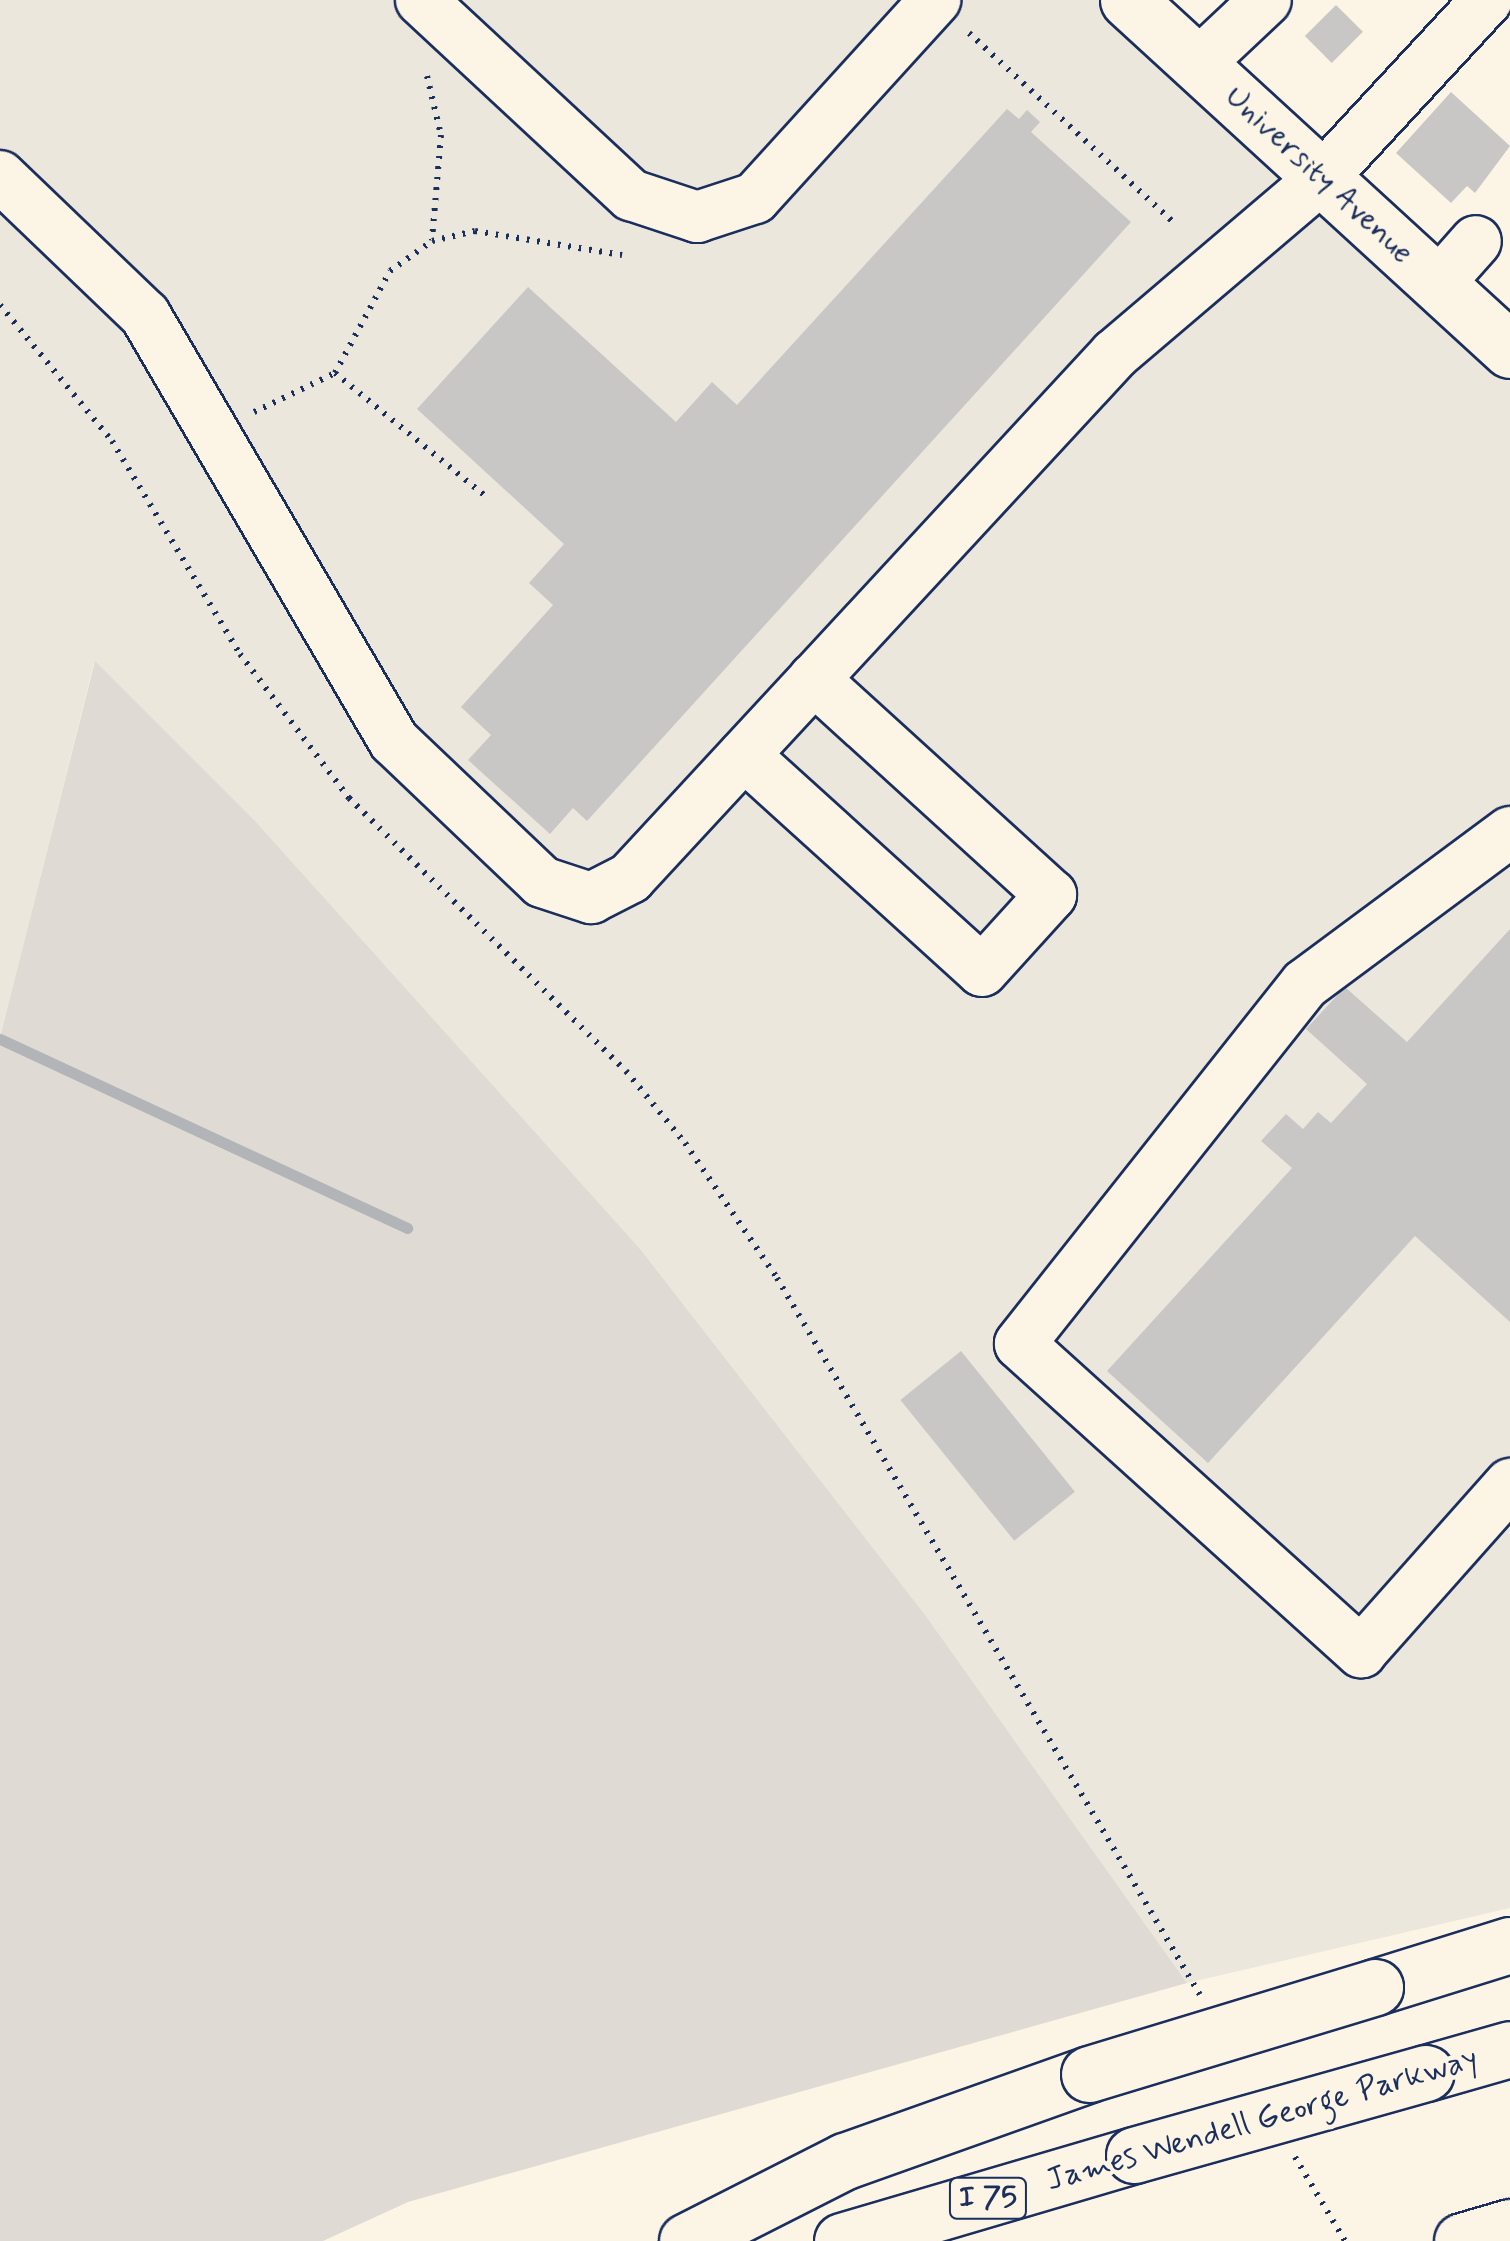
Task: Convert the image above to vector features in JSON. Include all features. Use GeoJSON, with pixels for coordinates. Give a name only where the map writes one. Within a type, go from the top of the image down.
{"type":"FeatureCollection","features":[{"type":"Feature","properties":{"kind":"main road","name":"University Avenue"},"geometry":{"type":"LineString","coordinates":[[1128,0],[1510,350]]}},
{"type":"Feature","properties":{"kind":"main road"},"geometry":{"type":"LineString","coordinates":[[687,2241],[860,2154],[1089,2074],[1510,1945]]}},
{"type":"Feature","properties":{"kind":"main road","name":"James Wendell George Parkway"},"geometry":{"type":"LineString","coordinates":[[842,2241],[1510,2049]]}},
{"type":"Feature","properties":{"kind":"street"},"geometry":{"type":"LineString","coordinates":[[421,0],[631,195],[698,217],[755,198],[952,17]]}},
{"type":"Feature","properties":{"kind":"street"},"geometry":{"type":"LineString","coordinates":[[1198,64],[1266,0]]}},
{"type":"Feature","properties":{"kind":"street"},"geometry":{"type":"LineString","coordinates":[[0,176],[145,315],[394,741],[542,882],[591,898],[630,878],[1116,354],[1322,178],[1485,22]]}},
{"type":"Feature","properties":{"kind":"street"},"geometry":{"type":"LineString","coordinates":[[1438,284],[1476,240]]}},
{"type":"Feature","properties":{"kind":"street"},"geometry":{"type":"LineString","coordinates":[[744,755],[982,972],[1051,896],[814,679]]}},
{"type":"Feature","properties":{"kind":"street"},"geometry":{"type":"LineString","coordinates":[[1510,832],[1305,984],[1020,1344],[1362,1652],[1510,1484]]}},
{"type":"Feature","properties":{"kind":"path"},"geometry":{"type":"LineString","coordinates":[[952,17],[1174,222]]}},
{"type":"Feature","properties":{"kind":"path"},"geometry":{"type":"LineString","coordinates":[[427,76],[440,135],[432,241]]}},
{"type":"Feature","properties":{"kind":"path"},"geometry":{"type":"LineString","coordinates":[[254,412],[335,373],[390,272],[432,241],[475,231],[622,255]]}},
{"type":"Feature","properties":{"kind":"path"},"geometry":{"type":"LineString","coordinates":[[0,305],[112,441],[240,654],[349,798],[626,1071],[685,1143],[777,1278],[1203,2000]]}},
{"type":"Feature","properties":{"kind":"path"},"geometry":{"type":"LineString","coordinates":[[335,373],[489,499]]}},
{"type":"Feature","properties":{"kind":"path"},"geometry":{"type":"LineString","coordinates":[[1284,2138],[1345,2241]]}},
{"type":"Feature","properties":{"kind":"shaded area"},"geometry":{"type":"Polygon","coordinates":[[[0,0],[1131,0],[1510,345],[1510,1908],[1187,1983],[926,1616],[641,1250],[94,663],[0,1037],[0,0]]]}},
{"type":"Feature","properties":{"kind":"shaded area"},"geometry":{"type":"Polygon","coordinates":[[[95,661],[253,819],[641,1250],[926,1616],[1187,1983],[408,2202],[323,2241],[0,2241],[0,1037],[95,661]]]}},
{"type":"Feature","properties":{"kind":"building"},"geometry":{"type":"Polygon","coordinates":[[[1336,5],[1363,32],[1332,63],[1305,36],[1336,5]]]}},
{"type":"Feature","properties":{"kind":"building"},"geometry":{"type":"Polygon","coordinates":[[[1451,92],[1510,146],[1475,193],[1467,186],[1451,203],[1396,153],[1451,92]]]}},
{"type":"Feature","properties":{"kind":"building"},"geometry":{"type":"Polygon","coordinates":[[[1007,109],[1019,119],[1027,110],[1040,122],[1031,132],[1131,222],[587,821],[573,808],[550,834],[468,760],[491,735],[461,707],[553,605],[529,583],[564,544],[417,409],[528,287],[676,422],[712,382],[737,405],[1007,109]]]}},
{"type":"Feature","properties":{"kind":"building"},"geometry":{"type":"Polygon","coordinates":[[[1510,929],[1510,1322],[1415,1236],[1208,1463],[1107,1371],[1292,1168],[1261,1141],[1286,1114],[1303,1129],[1318,1112],[1331,1123],[1367,1084],[1306,1029],[1345,987],[1407,1042],[1510,929]]]}},
{"type":"Feature","properties":{"kind":"building"},"geometry":{"type":"Polygon","coordinates":[[[961,1351],[1075,1492],[1014,1541],[900,1400],[961,1351]]]}},
{"type":"Feature","properties":{"kind":"waterway"},"geometry":{"type":"LineString","coordinates":[[0,1039],[407,1228]]}}]}
